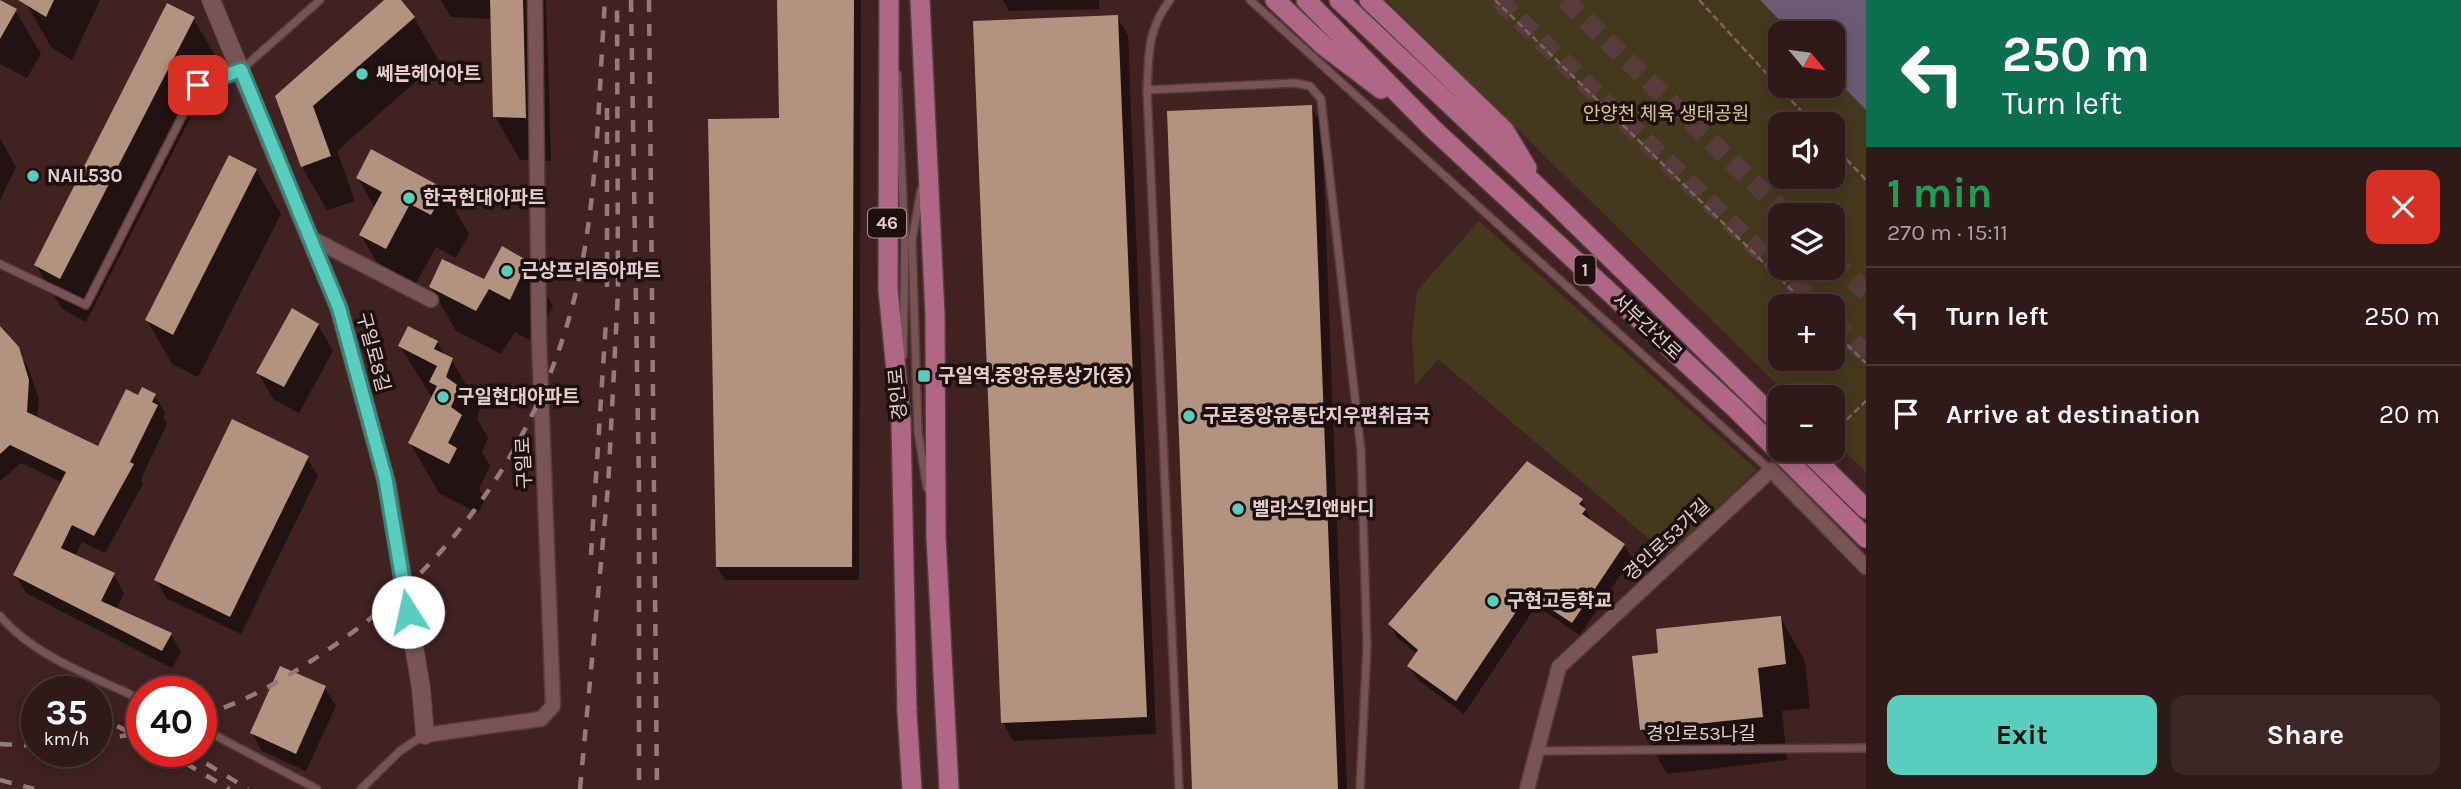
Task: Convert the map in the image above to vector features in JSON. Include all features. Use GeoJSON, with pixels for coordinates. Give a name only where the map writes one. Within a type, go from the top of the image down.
{"type":"FeatureCollection","features":[{"type":"Feature","properties":{"kind":"main road","name":"경인로"},"geometry":{"type":"LineString","coordinates":[[889,0],[888,290],[901,421],[907,712],[912,789]]}},
{"type":"Feature","properties":{"kind":"main road","name":"경인로"},"geometry":{"type":"LineString","coordinates":[[920,0],[926,165],[936,315],[936,537],[949,789]]}},
{"type":"Feature","properties":{"kind":"main road"},"geometry":{"type":"LineString","coordinates":[[1275,0],[1324,46],[1433,129]]}},
{"type":"Feature","properties":{"kind":"main road","name":"서부간선로"},"geometry":{"type":"LineString","coordinates":[[1306,0],[1433,129],[1736,409],[1866,538]]}},
{"type":"Feature","properties":{"kind":"main road","name":"서부간선로"},"geometry":{"type":"LineString","coordinates":[[1339,0],[1543,192],[1768,412]]}},
{"type":"Feature","properties":{"kind":"main road"},"geometry":{"type":"LineString","coordinates":[[1369,0],[1504,130],[1543,192]]}},
{"type":"Feature","properties":{"kind":"main road"},"geometry":{"type":"LineString","coordinates":[[1818,462],[1866,509]]}},
{"type":"Feature","properties":{"kind":"street","name":"구일로8길"},"geometry":{"type":"LineString","coordinates":[[211,0],[339,308],[385,477],[421,688],[425,735]]}},
{"type":"Feature","properties":{"kind":"street","name":"구일로"},"geometry":{"type":"LineString","coordinates":[[425,735],[541,719],[553,706],[539,340],[535,0]]}},
{"type":"Feature","properties":{"kind":"street"},"geometry":{"type":"LineString","coordinates":[[309,237],[431,300]]}},
{"type":"Feature","properties":{"kind":"street"},"geometry":{"type":"LineString","coordinates":[[1771,470],[1866,567]]}},
{"type":"Feature","properties":{"kind":"street","name":"경인로53가길"},"geometry":{"type":"LineString","coordinates":[[1527,789],[1559,667],[1771,470]]}},
{"type":"Feature","properties":{"kind":"lane"},"geometry":{"type":"LineString","coordinates":[[0,264],[86,305],[198,85],[241,70],[320,0]]}},
{"type":"Feature","properties":{"kind":"lane"},"geometry":{"type":"LineString","coordinates":[[1170,0],[1154,20],[1147,90],[1179,789]]}},
{"type":"Feature","properties":{"kind":"lane"},"geometry":{"type":"LineString","coordinates":[[1250,0],[1771,470]]}},
{"type":"Feature","properties":{"kind":"lane"},"geometry":{"type":"LineString","coordinates":[[1147,90],[1294,83],[1310,86],[1321,99],[1360,451],[1367,646],[1360,789]]}},
{"type":"Feature","properties":{"kind":"lane"},"geometry":{"type":"LineString","coordinates":[[0,616],[21,638],[43,652],[126,692]]}},
{"type":"Feature","properties":{"kind":"lane"},"geometry":{"type":"LineString","coordinates":[[361,789],[400,751],[425,735]]}},
{"type":"Feature","properties":{"kind":"lane"},"geometry":{"type":"LineString","coordinates":[[217,736],[317,789]]}},
{"type":"Feature","properties":{"kind":"lane","name":"경인로53나길"},"geometry":{"type":"LineString","coordinates":[[1537,751],[1866,748]]}},
{"type":"Feature","properties":{"kind":"path"},"geometry":{"type":"LineString","coordinates":[[1495,0],[1796,294]]}},
{"type":"Feature","properties":{"kind":"path"},"geometry":{"type":"LineString","coordinates":[[1699,0],[1802,112]]}},
{"type":"Feature","properties":{"kind":"path"},"geometry":{"type":"LineString","coordinates":[[1845,158],[1866,180]]}},
{"type":"Feature","properties":{"kind":"path"},"geometry":{"type":"LineString","coordinates":[[1845,342],[1866,362]]}},
{"type":"Feature","properties":{"kind":"path"},"geometry":{"type":"LineString","coordinates":[[1845,421],[1866,401]]}},
{"type":"Feature","properties":{"kind":"green space","name":"안양천 체육 생태공원"},"geometry":{"type":"Polygon","coordinates":[[[1386,0],[1866,0],[1866,472],[1845,452],[1845,385],[1778,385],[1386,0]]]}},
{"type":"Feature","properties":{"kind":"green space"},"geometry":{"type":"Polygon","coordinates":[[[1479,221],[1757,470],[1668,555],[1438,359],[1415,386],[1412,335],[1417,291],[1479,221]]]}},
{"type":"Feature","properties":{"kind":"shaded area"},"geometry":{"type":"Polygon","coordinates":[[[1760,0],[1866,0],[1866,110],[1845,88],[1845,21],[1780,21],[1760,0]]]}},
{"type":"Feature","properties":{"kind":"building"},"geometry":{"type":"Polygon","coordinates":[[[0,0],[17,9],[0,39],[0,0]]]}},
{"type":"Feature","properties":{"kind":"building"},"geometry":{"type":"Polygon","coordinates":[[[18,0],[54,0],[46,17],[18,0]]]}},
{"type":"Feature","properties":{"kind":"building"},"geometry":{"type":"Polygon","coordinates":[[[384,0],[401,0],[415,17],[313,106],[331,156],[301,167],[275,96],[384,0]]]}},
{"type":"Feature","properties":{"kind":"building"},"geometry":{"type":"Polygon","coordinates":[[[490,0],[523,0],[526,118],[493,117],[490,0]]]}},
{"type":"Feature","properties":{"kind":"building"},"geometry":{"type":"Polygon","coordinates":[[[777,0],[854,0],[852,567],[716,567],[708,119],[779,118],[777,0]]]}},
{"type":"Feature","properties":{"kind":"building"},"geometry":{"type":"Polygon","coordinates":[[[167,3],[195,17],[60,279],[34,265],[167,3]]]}},
{"type":"Feature","properties":{"kind":"building"},"geometry":{"type":"Polygon","coordinates":[[[1118,15],[1147,717],[1001,723],[973,21],[1118,15]]]}},
{"type":"Feature","properties":{"kind":"building"},"geometry":{"type":"Polygon","coordinates":[[[1312,105],[1338,789],[1192,789],[1167,111],[1312,105]]]}},
{"type":"Feature","properties":{"kind":"building","name":"한국현대아파트"},"geometry":{"type":"Polygon","coordinates":[[[371,149],[445,189],[431,215],[410,204],[386,249],[359,235],[382,192],[356,178],[371,149]]]}},
{"type":"Feature","properties":{"kind":"building"},"geometry":{"type":"Polygon","coordinates":[[[229,155],[257,169],[173,335],[145,320],[229,155]]]}},
{"type":"Feature","properties":{"kind":"building","name":"근상프리즘아파트"},"geometry":{"type":"Polygon","coordinates":[[[502,246],[528,261],[510,300],[489,289],[476,311],[429,287],[442,259],[484,279],[502,246]]]}},
{"type":"Feature","properties":{"kind":"building"},"geometry":{"type":"Polygon","coordinates":[[[292,308],[319,324],[284,387],[256,373],[292,308]]]}},
{"type":"Feature","properties":{"kind":"building"},"geometry":{"type":"Polygon","coordinates":[[[0,326],[19,347],[29,380],[27,412],[98,446],[126,389],[138,395],[142,387],[156,394],[152,402],[158,405],[130,462],[134,464],[94,536],[72,525],[61,548],[115,573],[101,601],[172,633],[162,651],[13,575],[66,472],[10,445],[0,454],[0,326]]]}},
{"type":"Feature","properties":{"kind":"building","name":"구일현대아파트"},"geometry":{"type":"Polygon","coordinates":[[[408,326],[438,341],[434,349],[453,358],[446,377],[460,387],[451,407],[462,415],[448,443],[457,448],[449,464],[408,443],[437,386],[429,382],[437,366],[398,346],[408,326]]]}},
{"type":"Feature","properties":{"kind":"building"},"geometry":{"type":"Polygon","coordinates":[[[232,419],[309,456],[230,617],[154,580],[232,419]]]}},
{"type":"Feature","properties":{"kind":"building"},"geometry":{"type":"Polygon","coordinates":[[[1527,461],[1583,499],[1579,504],[1586,509],[1582,514],[1625,544],[1572,623],[1528,594],[1456,701],[1407,666],[1418,650],[1388,624],[1527,461]]]}},
{"type":"Feature","properties":{"kind":"building"},"geometry":{"type":"Polygon","coordinates":[[[1781,616],[1786,664],[1758,668],[1763,717],[1640,730],[1632,656],[1658,653],[1656,629],[1781,616]]]}},
{"type":"Feature","properties":{"kind":"building"},"geometry":{"type":"Polygon","coordinates":[[[280,666],[326,686],[296,754],[250,733],[280,666]]]}},
{"type":"Feature","properties":{"kind":"tunnel"},"geometry":{"type":"LineString","coordinates":[[1499,0],[1805,294]]}},
{"type":"Feature","properties":{"kind":"tunnel"},"geometry":{"type":"LineString","coordinates":[[1565,0],[1775,203]]}},
{"type":"Feature","properties":{"kind":"tunnel"},"geometry":{"type":"LineString","coordinates":[[1845,272],[1866,292]]}},
{"type":"Feature","properties":{"kind":"tunnel"},"geometry":{"type":"LineString","coordinates":[[1845,334],[1866,354]]}},
{"type":"Feature","properties":{"kind":"railway"},"geometry":{"type":"LineString","coordinates":[[217,710],[249,697],[323,653],[372,617],[416,578],[456,534],[491,487],[521,437],[546,384],[566,328],[581,269],[591,203],[605,0]]}},
{"type":"Feature","properties":{"kind":"railway"},"geometry":{"type":"LineString","coordinates":[[580,789],[608,487],[618,292],[617,0]]}},
{"type":"Feature","properties":{"kind":"railway"},"geometry":{"type":"LineString","coordinates":[[631,0],[639,488],[639,789]]}},
{"type":"Feature","properties":{"kind":"railway"},"geometry":{"type":"LineString","coordinates":[[649,0],[657,789]]}},
{"type":"Feature","properties":{"kind":"railway"},"geometry":{"type":"LineString","coordinates":[[607,108],[607,287]]}},
{"type":"Feature","properties":{"kind":"railway"},"geometry":{"type":"LineString","coordinates":[[591,555],[606,321]]}},
{"type":"Feature","properties":{"kind":"railway"},"geometry":{"type":"LineString","coordinates":[[112,723],[126,731]]}},
{"type":"Feature","properties":{"kind":"railway"},"geometry":{"type":"LineString","coordinates":[[112,738],[126,735]]}},
{"type":"Feature","properties":{"kind":"railway"},"geometry":{"type":"LineString","coordinates":[[0,744],[21,745]]}},
{"type":"Feature","properties":{"kind":"railway"},"geometry":{"type":"LineString","coordinates":[[192,767],[229,789]]}},
{"type":"Feature","properties":{"kind":"railway"},"geometry":{"type":"LineString","coordinates":[[212,767],[248,789]]}},
{"type":"Feature","properties":{"kind":"railway"},"geometry":{"type":"LineString","coordinates":[[0,780],[34,789]]}},
{"type":"Feature","properties":{"kind":"place","name":"쎄븐헤어아트"},"geometry":{"type":"Point","coordinates":[362,74]}},
{"type":"Feature","properties":{"kind":"place","name":"NAIL530"},"geometry":{"type":"Point","coordinates":[33,176]}},
{"type":"Feature","properties":{"kind":"place","name":"한국현대아파트"},"geometry":{"type":"Point","coordinates":[409,198]}},
{"type":"Feature","properties":{"kind":"place","name":"근상프리즘아파트"},"geometry":{"type":"Point","coordinates":[507,271]}},
{"type":"Feature","properties":{"kind":"place","name":"구일역.중앙유통상가(중)"},"geometry":{"type":"Point","coordinates":[924,376]}},
{"type":"Feature","properties":{"kind":"place","name":"구일현대아파트"},"geometry":{"type":"Point","coordinates":[443,397]}},
{"type":"Feature","properties":{"kind":"place","name":"구로중앙유통단지우편취급국"},"geometry":{"type":"Point","coordinates":[1189,416]}},
{"type":"Feature","properties":{"kind":"place","name":"벨라스킨앤바디"},"geometry":{"type":"Point","coordinates":[1238,509]}},
{"type":"Feature","properties":{"kind":"place","name":"구현고등학교"},"geometry":{"type":"Point","coordinates":[1493,601]}},
{"type":"Feature","properties":{"kind":"route"},"geometry":{"type":"LineString","coordinates":[[198,85],[241,70],[339,308],[385,477],[408,612]]}}]}
